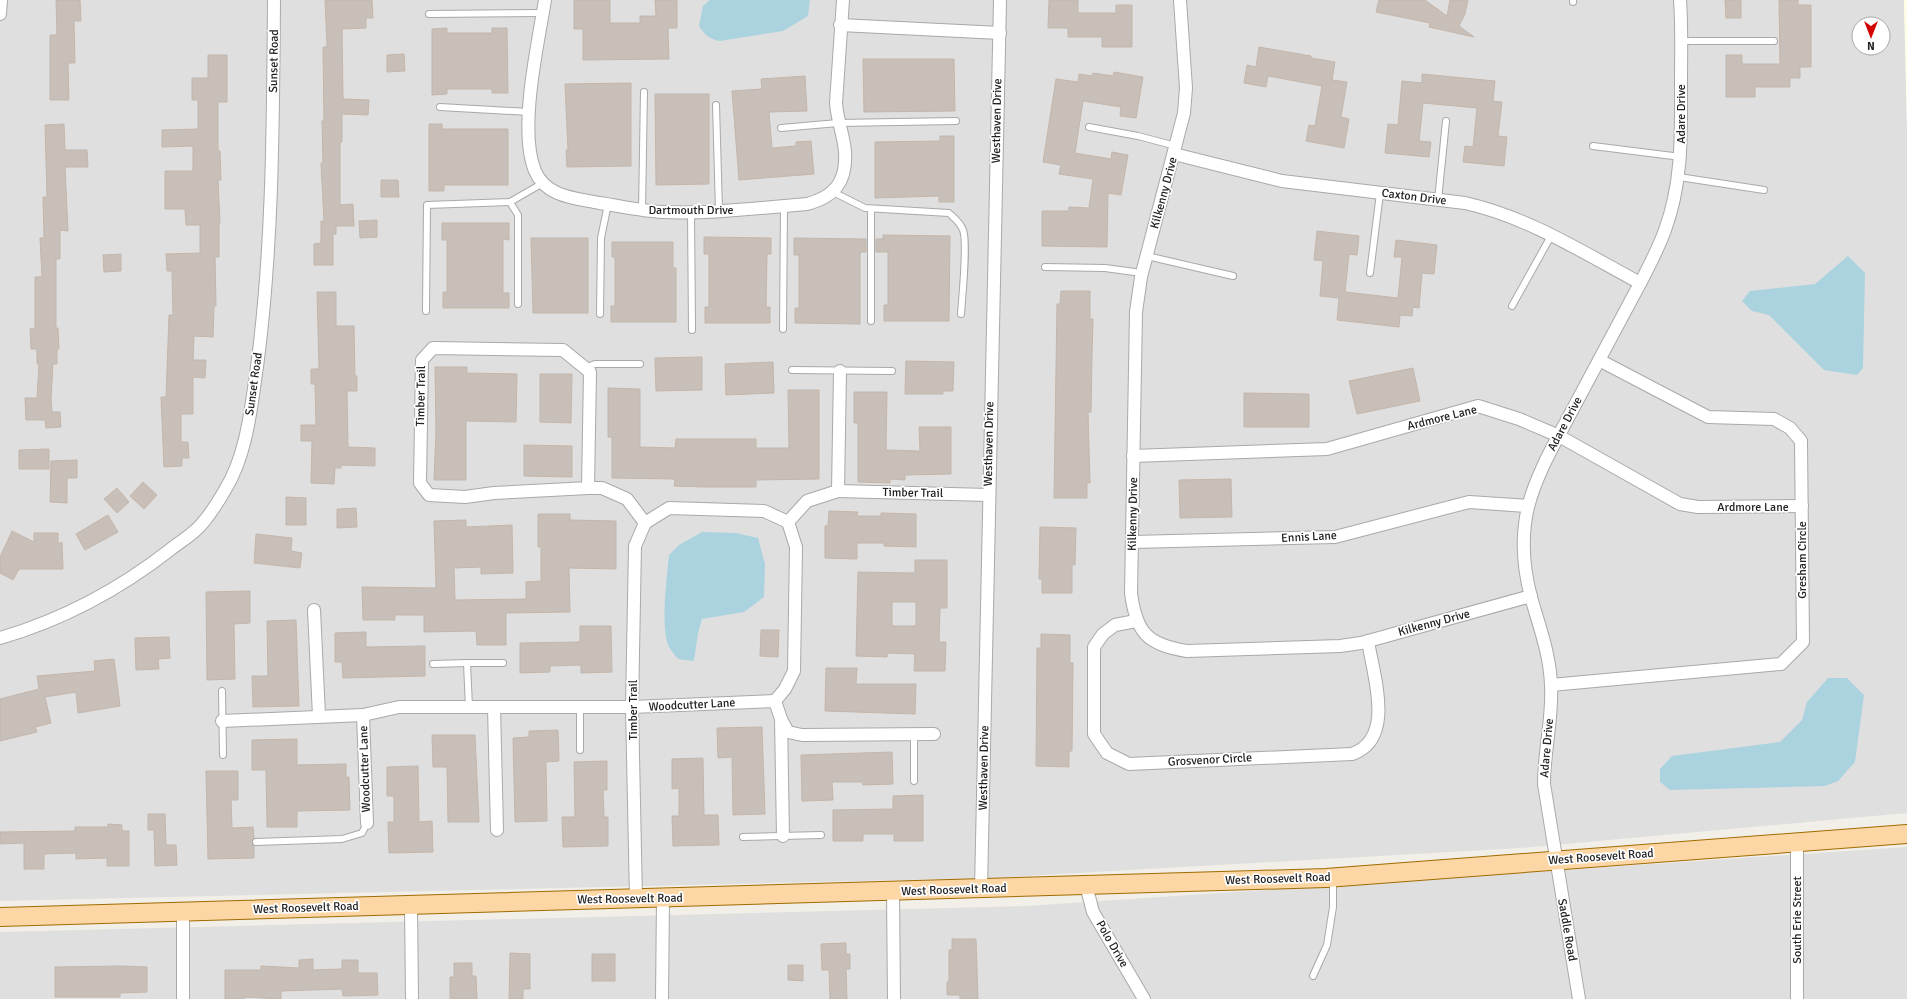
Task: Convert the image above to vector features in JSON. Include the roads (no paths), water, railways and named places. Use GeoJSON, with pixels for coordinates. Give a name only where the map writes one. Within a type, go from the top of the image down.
{"type":"FeatureCollection","features":[{"type":"Feature","properties":{"kind":"main road","name":"West Roosevelt Road"},"geometry":{"type":"LineString","coordinates":[[0,917],[411,904],[893,892],[1333,877],[1907,834]]}},
{"type":"Feature","properties":{"kind":"street"},"geometry":{"type":"LineString","coordinates":[[0,14],[1,0]]}},
{"type":"Feature","properties":{"kind":"street","name":"Sunset Road"},"geometry":{"type":"LineString","coordinates":[[0,638],[26,630],[58,617],[125,581],[156,561],[198,528],[225,491],[234,474],[243,444],[251,406],[263,308],[273,114],[274,0]]}},
{"type":"Feature","properties":{"kind":"street"},"geometry":{"type":"LineString","coordinates":[[542,183],[535,171],[530,154],[529,112],[545,0]]}},
{"type":"Feature","properties":{"kind":"street"},"geometry":{"type":"LineString","coordinates":[[833,192],[840,181],[845,167],[845,151],[838,123],[836,103],[840,25],[843,0]]}},
{"type":"Feature","properties":{"kind":"street","name":"Westhaven Drive"},"geometry":{"type":"LineString","coordinates":[[981,889],[988,495],[1000,0]]}},
{"type":"Feature","properties":{"kind":"street","name":"Kilkenny Drive"},"geometry":{"type":"LineString","coordinates":[[1180,0],[1186,88],[1184,113],[1142,273],[1136,312],[1131,593],[1136,621],[1150,640],[1175,649],[1188,651],[1340,646],[1368,641],[1531,596]]}},
{"type":"Feature","properties":{"kind":"street","name":"Adare Drive"},"geometry":{"type":"LineString","coordinates":[[1556,861],[1544,784],[1544,768],[1551,713],[1551,685],[1544,638],[1531,596],[1524,555],[1524,528],[1528,506],[1536,483],[1558,436],[1640,283],[1665,231],[1674,201],[1681,157],[1680,0]]}},
{"type":"Feature","properties":{"kind":"street"},"geometry":{"type":"LineString","coordinates":[[840,25],[1000,33]]}},
{"type":"Feature","properties":{"kind":"street","name":"Caxton Drive"},"geometry":{"type":"LineString","coordinates":[[1175,150],[1282,181],[1466,203],[1504,213],[1640,283]]}},
{"type":"Feature","properties":{"kind":"street","name":"Dartmouth Drive"},"geometry":{"type":"LineString","coordinates":[[542,183],[552,191],[571,198],[642,210],[691,212],[807,204],[822,200],[833,192]]}},
{"type":"Feature","properties":{"kind":"street","name":"Timber Trail"},"geometry":{"type":"LineString","coordinates":[[585,368],[563,350],[433,348],[422,360],[420,483],[430,495],[465,497],[494,493],[602,488],[627,499],[644,523],[635,546],[632,707],[636,899]]}},
{"type":"Feature","properties":{"kind":"street","name":"Gresham Circle"},"geometry":{"type":"LineString","coordinates":[[1551,685],[1781,664],[1803,642],[1801,441],[1790,428],[1774,419],[1708,417],[1599,360]]}},
{"type":"Feature","properties":{"kind":"street"},"geometry":{"type":"LineString","coordinates":[[585,368],[590,372],[588,488]]}},
{"type":"Feature","properties":{"kind":"street"},"geometry":{"type":"LineString","coordinates":[[838,491],[840,370]]}},
{"type":"Feature","properties":{"kind":"street","name":"Ardmore Lane"},"geometry":{"type":"LineString","coordinates":[[1134,456],[1327,449],[1478,406],[1519,419],[1558,436],[1680,504],[1698,507],[1802,506]]}},
{"type":"Feature","properties":{"kind":"street","name":"Timber Trail"},"geometry":{"type":"LineString","coordinates":[[788,522],[807,501],[838,491],[988,495]]}},
{"type":"Feature","properties":{"kind":"street","name":"Ennis Lane"},"geometry":{"type":"LineString","coordinates":[[1133,542],[1335,538],[1469,502],[1528,506]]}},
{"type":"Feature","properties":{"kind":"street"},"geometry":{"type":"LineString","coordinates":[[644,523],[669,508],[764,511],[788,522],[796,547],[794,671],[785,689],[775,701],[781,719],[788,732],[802,735],[934,734]]}},
{"type":"Feature","properties":{"kind":"street"},"geometry":{"type":"LineString","coordinates":[[314,610],[319,716]]}},
{"type":"Feature","properties":{"kind":"street","name":"Grosvenor Circle"},"geometry":{"type":"LineString","coordinates":[[1136,621],[1115,625],[1103,634],[1094,647],[1094,734],[1107,753],[1129,764],[1352,754],[1359,752],[1371,741],[1378,727],[1380,708],[1368,641]]}},
{"type":"Feature","properties":{"kind":"street","name":"Woodcutter Lane"},"geometry":{"type":"LineString","coordinates":[[222,721],[363,715],[399,707],[632,707],[775,701]]}},
{"type":"Feature","properties":{"kind":"street"},"geometry":{"type":"LineString","coordinates":[[494,707],[497,830]]}},
{"type":"Feature","properties":{"kind":"street","name":"Woodcutter Lane"},"geometry":{"type":"LineString","coordinates":[[363,715],[367,823]]}},
{"type":"Feature","properties":{"kind":"street"},"geometry":{"type":"LineString","coordinates":[[781,719],[783,836]]}},
{"type":"Feature","properties":{"kind":"street","name":"South Erie Street"},"geometry":{"type":"LineString","coordinates":[[1797,999],[1798,842]]}},
{"type":"Feature","properties":{"kind":"street","name":"Saddle Road"},"geometry":{"type":"LineString","coordinates":[[1556,861],[1579,999]]}},
{"type":"Feature","properties":{"kind":"street","name":"Polo Drive"},"geometry":{"type":"LineString","coordinates":[[1086,885],[1093,912],[1144,999]]}},
{"type":"Feature","properties":{"kind":"street"},"geometry":{"type":"LineString","coordinates":[[893,892],[894,999]]}},
{"type":"Feature","properties":{"kind":"street"},"geometry":{"type":"LineString","coordinates":[[662,999],[663,898]]}},
{"type":"Feature","properties":{"kind":"street"},"geometry":{"type":"LineString","coordinates":[[411,904],[412,999]]}},
{"type":"Feature","properties":{"kind":"street"},"geometry":{"type":"LineString","coordinates":[[183,912],[183,999]]}},
{"type":"Feature","properties":{"kind":"lane"},"geometry":{"type":"LineString","coordinates":[[429,14],[543,13]]}},
{"type":"Feature","properties":{"kind":"lane"},"geometry":{"type":"LineString","coordinates":[[1681,41],[1774,41]]}},
{"type":"Feature","properties":{"kind":"lane"},"geometry":{"type":"LineString","coordinates":[[642,210],[644,92]]}},
{"type":"Feature","properties":{"kind":"lane"},"geometry":{"type":"LineString","coordinates":[[716,105],[718,211]]}},
{"type":"Feature","properties":{"kind":"lane"},"geometry":{"type":"LineString","coordinates":[[440,107],[529,112]]}},
{"type":"Feature","properties":{"kind":"lane"},"geometry":{"type":"LineString","coordinates":[[781,128],[838,123],[956,121]]}},
{"type":"Feature","properties":{"kind":"lane"},"geometry":{"type":"LineString","coordinates":[[1438,200],[1446,121]]}},
{"type":"Feature","properties":{"kind":"lane"},"geometry":{"type":"LineString","coordinates":[[1089,127],[1138,136],[1175,150]]}},
{"type":"Feature","properties":{"kind":"lane"},"geometry":{"type":"LineString","coordinates":[[1592,146],[1681,157]]}},
{"type":"Feature","properties":{"kind":"lane"},"geometry":{"type":"LineString","coordinates":[[1679,177],[1764,190]]}},
{"type":"Feature","properties":{"kind":"lane"},"geometry":{"type":"LineString","coordinates":[[426,311],[427,205],[510,202],[542,183]]}},
{"type":"Feature","properties":{"kind":"lane"},"geometry":{"type":"LineString","coordinates":[[833,192],[865,208],[949,213],[957,220],[963,230],[964,245],[961,314]]}},
{"type":"Feature","properties":{"kind":"lane"},"geometry":{"type":"LineString","coordinates":[[1370,273],[1380,193]]}},
{"type":"Feature","properties":{"kind":"lane"},"geometry":{"type":"LineString","coordinates":[[510,202],[518,215],[518,304]]}},
{"type":"Feature","properties":{"kind":"lane"},"geometry":{"type":"LineString","coordinates":[[600,314],[601,238],[608,204]]}},
{"type":"Feature","properties":{"kind":"lane"},"geometry":{"type":"LineString","coordinates":[[783,329],[784,206]]}},
{"type":"Feature","properties":{"kind":"lane"},"geometry":{"type":"LineString","coordinates":[[871,209],[871,321]]}},
{"type":"Feature","properties":{"kind":"lane"},"geometry":{"type":"LineString","coordinates":[[691,212],[692,330]]}},
{"type":"Feature","properties":{"kind":"lane"},"geometry":{"type":"LineString","coordinates":[[1512,306],[1551,236]]}},
{"type":"Feature","properties":{"kind":"lane"},"geometry":{"type":"LineString","coordinates":[[1147,256],[1233,276]]}},
{"type":"Feature","properties":{"kind":"lane"},"geometry":{"type":"LineString","coordinates":[[1045,267],[1104,268],[1142,273]]}},
{"type":"Feature","properties":{"kind":"lane"},"geometry":{"type":"LineString","coordinates":[[585,368],[595,364],[640,364]]}},
{"type":"Feature","properties":{"kind":"lane"},"geometry":{"type":"LineString","coordinates":[[792,370],[892,371]]}},
{"type":"Feature","properties":{"kind":"lane"},"geometry":{"type":"LineString","coordinates":[[467,663],[470,707]]}},
{"type":"Feature","properties":{"kind":"lane"},"geometry":{"type":"LineString","coordinates":[[433,664],[503,663]]}},
{"type":"Feature","properties":{"kind":"lane"},"geometry":{"type":"LineString","coordinates":[[222,691],[223,755]]}},
{"type":"Feature","properties":{"kind":"lane"},"geometry":{"type":"LineString","coordinates":[[580,707],[580,750]]}},
{"type":"Feature","properties":{"kind":"lane"},"geometry":{"type":"LineString","coordinates":[[914,734],[914,781]]}},
{"type":"Feature","properties":{"kind":"lane"},"geometry":{"type":"LineString","coordinates":[[256,842],[342,839],[362,833],[367,823]]}},
{"type":"Feature","properties":{"kind":"lane"},"geometry":{"type":"LineString","coordinates":[[743,837],[821,835]]}},
{"type":"Feature","properties":{"kind":"lane"},"geometry":{"type":"LineString","coordinates":[[1313,976],[1327,945],[1333,907],[1333,877]]}},
{"type":"Feature","properties":{"kind":"water"},"geometry":{"type":"Polygon","coordinates":[[[710,0],[810,0],[808,16],[783,31],[720,41],[708,36],[699,26],[703,6],[710,0]]]}},
{"type":"Feature","properties":{"kind":"water"},"geometry":{"type":"Polygon","coordinates":[[[1848,256],[1865,273],[1863,368],[1857,375],[1824,370],[1769,315],[1752,311],[1742,301],[1750,291],[1815,284],[1848,256]]]}},
{"type":"Feature","properties":{"kind":"water"},"geometry":{"type":"Polygon","coordinates":[[[702,532],[736,533],[758,538],[765,564],[764,597],[744,612],[702,619],[698,633],[694,661],[678,659],[669,647],[666,639],[665,628],[665,602],[669,555],[679,545],[702,532]]]}},
{"type":"Feature","properties":{"kind":"water"},"geometry":{"type":"Polygon","coordinates":[[[1828,678],[1847,678],[1864,695],[1855,762],[1838,781],[1825,786],[1670,790],[1660,782],[1660,769],[1672,756],[1780,742],[1802,720],[1807,702],[1828,678]]]}}]}
